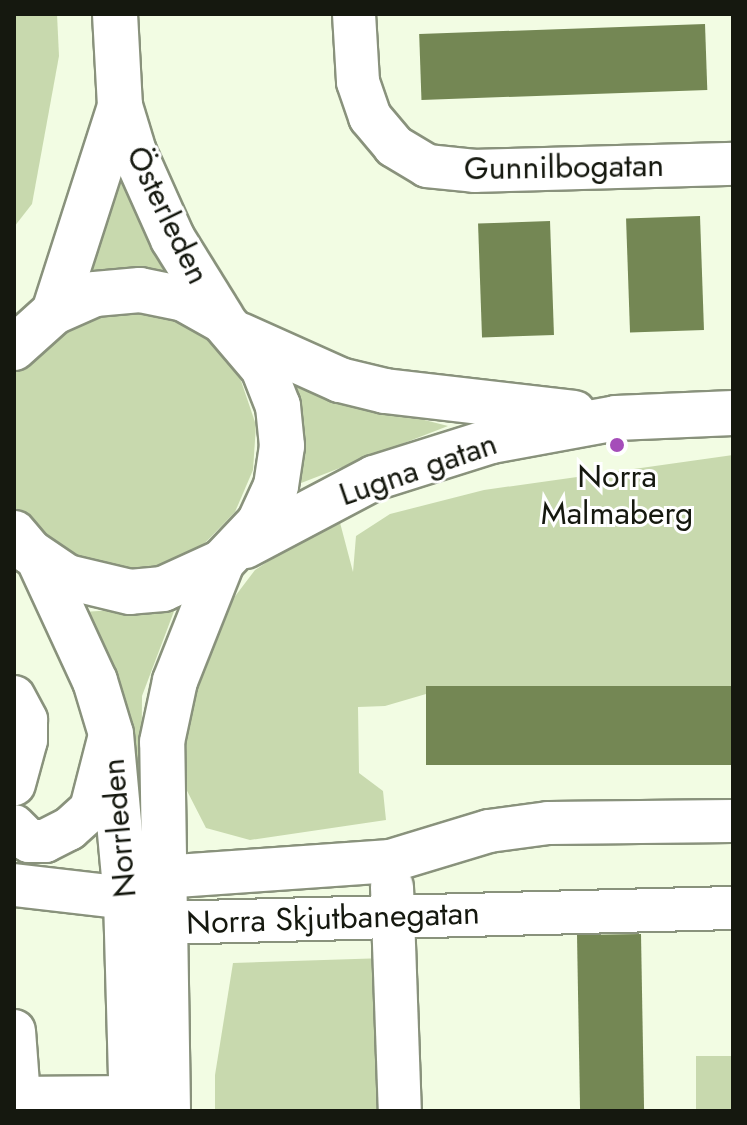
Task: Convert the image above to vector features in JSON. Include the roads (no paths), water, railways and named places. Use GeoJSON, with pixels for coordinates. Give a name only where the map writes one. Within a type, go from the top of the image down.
{"type":"FeatureCollection","features":[{"type":"Feature","properties":{"kind":"main road","name":"Österleden"},"geometry":{"type":"LineString","coordinates":[[115,14],[120,106],[173,239],[231,328],[263,368],[278,406],[282,446],[276,486],[259,523],[227,558]]}},
{"type":"Feature","properties":{"kind":"main road","name":"Österleden"},"geometry":{"type":"LineString","coordinates":[[30,330],[120,106]]}},
{"type":"Feature","properties":{"kind":"main road","name":"Lugna gatan"},"geometry":{"type":"LineString","coordinates":[[30,330],[95,294],[140,290],[184,299],[231,328],[340,380],[385,391],[616,418]]}},
{"type":"Feature","properties":{"kind":"main road","name":"Lugna gatan"},"geometry":{"type":"LineString","coordinates":[[24,548],[67,577],[130,592],[194,579],[374,478],[491,441],[616,418],[733,413]]}},
{"type":"Feature","properties":{"kind":"main road","name":"Norrleden"},"geometry":{"type":"LineString","coordinates":[[24,548],[95,681],[111,734],[144,887],[163,923],[144,1106]]}},
{"type":"Feature","properties":{"kind":"main road","name":"Norrleden"},"geometry":{"type":"LineString","coordinates":[[144,1106],[144,887],[162,742],[175,681],[227,558]]}},
{"type":"Feature","properties":{"kind":"street","name":"Gunnilbogatan"},"geometry":{"type":"LineString","coordinates":[[354,14],[362,94],[370,117],[400,149],[427,166],[475,171],[733,164]]}},
{"type":"Feature","properties":{"kind":"street"},"geometry":{"type":"LineString","coordinates":[[14,697],[26,720],[16,771]]}},
{"type":"Feature","properties":{"kind":"street"},"geometry":{"type":"LineString","coordinates":[[19,837],[45,841],[69,829],[91,809],[111,734]]}},
{"type":"Feature","properties":{"kind":"street","name":"Norra Skjutbanegatan"},"geometry":{"type":"LineString","coordinates":[[14,885],[144,887],[390,861],[489,831],[548,823],[733,821]]}},
{"type":"Feature","properties":{"kind":"street"},"geometry":{"type":"LineString","coordinates":[[390,861],[400,1111]]}},
{"type":"Feature","properties":{"kind":"street","name":"Norra Skjutbanegatan"},"geometry":{"type":"LineString","coordinates":[[163,923],[733,908]]}},
{"type":"Feature","properties":{"kind":"street"},"geometry":{"type":"LineString","coordinates":[[14,1031],[17,1098],[144,1106]]}},
{"type":"Feature","properties":{"kind":"place","name":"Norra Malmaberg"},"geometry":{"type":"Point","coordinates":[617,445]}}]}
